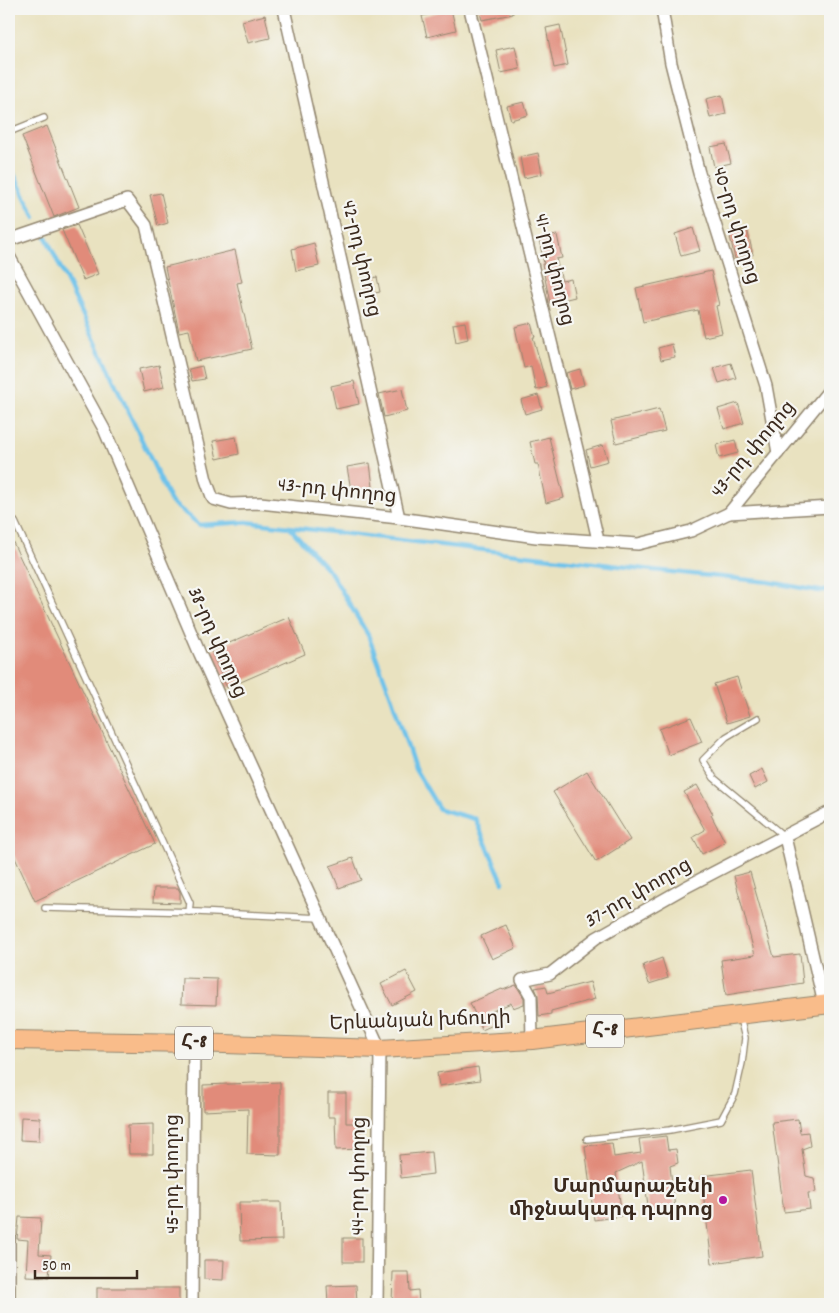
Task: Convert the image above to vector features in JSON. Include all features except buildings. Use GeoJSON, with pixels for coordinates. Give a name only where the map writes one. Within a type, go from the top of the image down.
{"type":"FeatureCollection","features":[{"type":"Feature","properties":{"kind":"main road","name":"Երևանյան խճուղի"},"geometry":{"type":"LineString","coordinates":[[9,1040],[380,1049],[532,1040],[827,1004]]}},
{"type":"Feature","properties":{"kind":"street","name":"42-րդ փողոց"},"geometry":{"type":"LineString","coordinates":[[284,9],[399,518]]}},
{"type":"Feature","properties":{"kind":"street","name":"41-րդ փողոց"},"geometry":{"type":"LineString","coordinates":[[470,9],[598,540]]}},
{"type":"Feature","properties":{"kind":"street","name":"40-րդ փողոց"},"geometry":{"type":"LineString","coordinates":[[662,9],[671,63],[698,173],[766,386],[778,453]]}},
{"type":"Feature","properties":{"kind":"street","name":"43-րդ փողոց"},"geometry":{"type":"LineString","coordinates":[[9,240],[127,200],[146,225],[206,480],[214,499],[231,504],[260,503],[399,518],[536,537],[638,544],[691,531],[729,513],[830,389]]}},
{"type":"Feature","properties":{"kind":"street","name":"38-րդ փողոց"},"geometry":{"type":"LineString","coordinates":[[9,256],[104,429],[200,654],[380,1049]]}},
{"type":"Feature","properties":{"kind":"street"},"geometry":{"type":"LineString","coordinates":[[729,513],[830,507]]}},
{"type":"Feature","properties":{"kind":"street","name":"37-րդ փողոց"},"geometry":{"type":"LineString","coordinates":[[532,1040],[531,996],[522,980],[550,974],[604,934],[684,888],[830,812]]}},
{"type":"Feature","properties":{"kind":"street"},"geometry":{"type":"LineString","coordinates":[[785,837],[827,1004]]}},
{"type":"Feature","properties":{"kind":"street","name":"45-րդ փողոց"},"geometry":{"type":"LineString","coordinates":[[192,1304],[194,1043]]}},
{"type":"Feature","properties":{"kind":"street","name":"44-րդ փողոց"},"geometry":{"type":"LineString","coordinates":[[377,1304],[380,1049]]}},
{"type":"Feature","properties":{"kind":"street"},"geometry":{"type":"LineString","coordinates":[[9,1223],[9,1304]]}},
{"type":"Feature","properties":{"kind":"lane"},"geometry":{"type":"LineString","coordinates":[[9,132],[44,118]]}},
{"type":"Feature","properties":{"kind":"lane"},"geometry":{"type":"LineString","coordinates":[[15,522],[190,903],[189,912]]}},
{"type":"Feature","properties":{"kind":"lane"},"geometry":{"type":"LineString","coordinates":[[758,718],[726,737],[703,760],[714,778],[785,837]]}},
{"type":"Feature","properties":{"kind":"lane"},"geometry":{"type":"LineString","coordinates":[[44,908],[320,918]]}},
{"type":"Feature","properties":{"kind":"lane"},"geometry":{"type":"LineString","coordinates":[[587,1139],[670,1130],[721,1120],[735,1094],[742,1063],[744,1038],[740,1016]]}},
{"type":"Feature","properties":{"kind":"waterway"},"geometry":{"type":"LineString","coordinates":[[9,164],[35,218]]}},
{"type":"Feature","properties":{"kind":"waterway"},"geometry":{"type":"LineString","coordinates":[[46,237],[171,502],[200,525],[247,522],[769,582],[819,591],[830,589]]}},
{"type":"Feature","properties":{"kind":"waterway"},"geometry":{"type":"LineString","coordinates":[[290,528],[331,573],[368,635],[415,769],[439,809],[475,819],[503,882]]}},
{"type":"Feature","properties":{"kind":"place","name":"Մարմարաշենի միջնակարգ դպրոց"},"geometry":{"type":"Point","coordinates":[723,1200]}}]}
